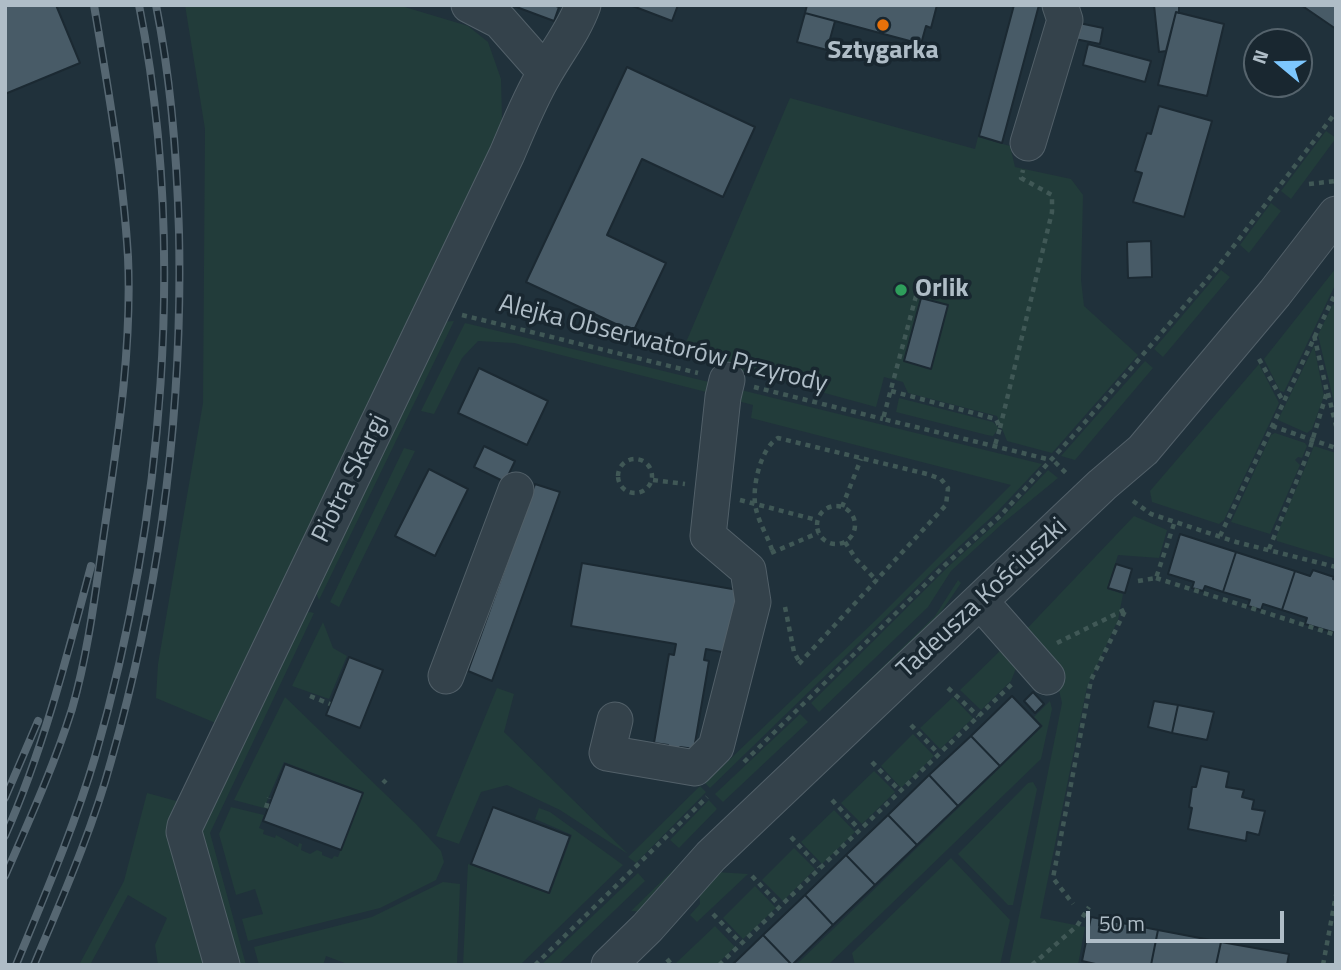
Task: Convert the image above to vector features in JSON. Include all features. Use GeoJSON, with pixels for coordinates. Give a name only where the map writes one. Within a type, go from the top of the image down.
{"type":"FeatureCollection","features":[{"type":"Feature","properties":{"kind":"street"},"geometry":{"type":"LineString","coordinates":[[469,5],[500,21],[545,72]]}},
{"type":"Feature","properties":{"kind":"street","name":"Piotra Skargi"},"geometry":{"type":"LineString","coordinates":[[222,965],[184,832],[185,826],[545,72],[569,36],[583,5]]}},
{"type":"Feature","properties":{"kind":"street"},"geometry":{"type":"LineString","coordinates":[[1028,143],[1065,20],[1060,5]]}},
{"type":"Feature","properties":{"kind":"street","name":"Tadeusza Kościuszki"},"geometry":{"type":"LineString","coordinates":[[609,965],[647,928],[711,856],[1102,485],[1143,450],[1275,293],[1336,214]]}},
{"type":"Feature","properties":{"kind":"street"},"geometry":{"type":"LineString","coordinates":[[615,720],[607,753],[695,768],[716,747],[753,602],[748,570],[708,536],[727,380]]}},
{"type":"Feature","properties":{"kind":"street"},"geometry":{"type":"LineString","coordinates":[[446,676],[516,489]]}},
{"type":"Feature","properties":{"kind":"street"},"geometry":{"type":"LineString","coordinates":[[980,601],[1040,668]]}},
{"type":"Feature","properties":{"kind":"path"},"geometry":{"type":"LineString","coordinates":[[737,768],[945,565],[1001,515],[1080,428],[1217,268],[1336,112]]}},
{"type":"Feature","properties":{"kind":"path"},"geometry":{"type":"LineString","coordinates":[[995,445],[1052,212],[1052,195],[1021,178],[1028,143]]}},
{"type":"Feature","properties":{"kind":"path"},"geometry":{"type":"LineString","coordinates":[[1309,184],[1336,181]]}},
{"type":"Feature","properties":{"kind":"path"},"geometry":{"type":"LineString","coordinates":[[1220,536],[1336,292]]}},
{"type":"Feature","properties":{"kind":"path"},"geometry":{"type":"LineString","coordinates":[[883,419],[916,296]]}},
{"type":"Feature","properties":{"kind":"path","name":"Alejka Obserwatorów Przyrody"},"geometry":{"type":"LineString","coordinates":[[434,307],[1047,458]]}},
{"type":"Feature","properties":{"kind":"path"},"geometry":{"type":"LineString","coordinates":[[1314,335],[1336,426]]}},
{"type":"Feature","properties":{"kind":"path"},"geometry":{"type":"LineString","coordinates":[[1257,355],[1283,401]]}},
{"type":"Feature","properties":{"kind":"path"},"geometry":{"type":"LineString","coordinates":[[891,391],[996,419],[1000,428]]}},
{"type":"Feature","properties":{"kind":"path"},"geometry":{"type":"LineString","coordinates":[[1269,549],[1312,439],[1327,392]]}},
{"type":"Feature","properties":{"kind":"path"},"geometry":{"type":"LineString","coordinates":[[1272,426],[1336,448]]}},
{"type":"Feature","properties":{"kind":"path"},"geometry":{"type":"LineString","coordinates":[[775,558],[770,553],[755,503],[762,454],[771,442],[778,438],[927,474],[941,480],[948,488],[946,505],[798,665],[783,596]]}},
{"type":"Feature","properties":{"kind":"path"},"geometry":{"type":"LineString","coordinates":[[842,507],[861,458]]}},
{"type":"Feature","properties":{"kind":"path"},"geometry":{"type":"LineString","coordinates":[[638,459],[650,466],[653,480],[645,491],[632,493],[624,489],[618,475],[626,462],[638,459]]}},
{"type":"Feature","properties":{"kind":"path"},"geometry":{"type":"LineString","coordinates":[[1055,462],[1068,475]]}},
{"type":"Feature","properties":{"kind":"path"},"geometry":{"type":"LineString","coordinates":[[653,480],[688,485]]}},
{"type":"Feature","properties":{"kind":"path"},"geometry":{"type":"LineString","coordinates":[[729,498],[817,520]]}},
{"type":"Feature","properties":{"kind":"path"},"geometry":{"type":"LineString","coordinates":[[1133,501],[1151,514],[1220,536],[1336,566]]}},
{"type":"Feature","properties":{"kind":"path"},"geometry":{"type":"LineString","coordinates":[[842,507],[852,514],[856,526],[850,538],[839,545],[827,542],[818,533],[817,520],[824,510],[842,507]]}},
{"type":"Feature","properties":{"kind":"path"},"geometry":{"type":"LineString","coordinates":[[1156,578],[1175,521]]}},
{"type":"Feature","properties":{"kind":"path"},"geometry":{"type":"LineString","coordinates":[[770,553],[818,533]]}},
{"type":"Feature","properties":{"kind":"path"},"geometry":{"type":"LineString","coordinates":[[845,542],[856,559],[877,581]]}},
{"type":"Feature","properties":{"kind":"path"},"geometry":{"type":"LineString","coordinates":[[1138,581],[1156,578],[1336,635]]}},
{"type":"Feature","properties":{"kind":"path"},"geometry":{"type":"LineString","coordinates":[[719,965],[1014,682],[1040,668],[1056,643],[1126,609],[1091,680],[1053,878],[1073,905]]}},
{"type":"Feature","properties":{"kind":"path"},"geometry":{"type":"LineString","coordinates":[[948,688],[978,716]]}},
{"type":"Feature","properties":{"kind":"path"},"geometry":{"type":"LineString","coordinates":[[310,696],[330,704]]}},
{"type":"Feature","properties":{"kind":"path"},"geometry":{"type":"LineString","coordinates":[[911,725],[938,753]]}},
{"type":"Feature","properties":{"kind":"path"},"geometry":{"type":"LineString","coordinates":[[872,762],[899,790]]}},
{"type":"Feature","properties":{"kind":"path"},"geometry":{"type":"LineString","coordinates":[[535,965],[710,794]]}},
{"type":"Feature","properties":{"kind":"path"},"geometry":{"type":"LineString","coordinates":[[265,808],[269,798]]}},
{"type":"Feature","properties":{"kind":"path"},"geometry":{"type":"LineString","coordinates":[[832,800],[859,829]]}},
{"type":"Feature","properties":{"kind":"path"},"geometry":{"type":"LineString","coordinates":[[791,837],[819,867]]}},
{"type":"Feature","properties":{"kind":"path"},"geometry":{"type":"LineString","coordinates":[[752,876],[779,905]]}},
{"type":"Feature","properties":{"kind":"path"},"geometry":{"type":"LineString","coordinates":[[1323,965],[1336,895]]}},
{"type":"Feature","properties":{"kind":"path"},"geometry":{"type":"LineString","coordinates":[[1032,965],[1077,926],[1088,907]]}},
{"type":"Feature","properties":{"kind":"path"},"geometry":{"type":"LineString","coordinates":[[713,914],[741,943]]}},
{"type":"Feature","properties":{"kind":"path"},"geometry":{"type":"LineString","coordinates":[[667,960],[672,965]]}},
{"type":"Feature","properties":{"kind":"green space"},"geometry":{"type":"Polygon","coordinates":[[[185,5],[398,5],[468,26],[488,42],[501,79],[502,118],[496,140],[218,724],[156,698],[158,664],[203,403],[205,129],[185,5]]]}},
{"type":"Feature","properties":{"kind":"green space"},"geometry":{"type":"Polygon","coordinates":[[[790,98],[975,149],[978,137],[1010,146],[1015,167],[1071,179],[1083,195],[1081,280],[1084,306],[1138,355],[1052,453],[1007,441],[997,416],[908,393],[903,382],[884,377],[876,407],[681,354],[790,98]]]}},
{"type":"Feature","properties":{"kind":"green space"},"geometry":{"type":"Polygon","coordinates":[[[1326,131],[1336,138],[1291,199],[1281,191],[1326,131]]]}},
{"type":"Feature","properties":{"kind":"green space"},"geometry":{"type":"Polygon","coordinates":[[[1271,203],[1281,211],[1249,253],[1240,245],[1271,203]]]}},
{"type":"Feature","properties":{"kind":"green space"},"geometry":{"type":"Polygon","coordinates":[[[1336,268],[1336,283],[1284,392],[1280,391],[1264,359],[1336,268]]]}},
{"type":"Feature","properties":{"kind":"green space"},"geometry":{"type":"Polygon","coordinates":[[[1221,270],[1230,277],[1163,357],[1154,349],[1221,270]]]}},
{"type":"Feature","properties":{"kind":"green space"},"geometry":{"type":"Polygon","coordinates":[[[1333,304],[1336,307],[1336,411],[1318,335],[1333,304]]]}},
{"type":"Feature","properties":{"kind":"green space"},"geometry":{"type":"Polygon","coordinates":[[[454,321],[319,600],[315,590],[441,322],[454,321]]]}},
{"type":"Feature","properties":{"kind":"green space"},"geometry":{"type":"Polygon","coordinates":[[[465,323],[713,383],[710,393],[514,343],[478,341],[462,358],[434,414],[421,411],[465,323]]]}},
{"type":"Feature","properties":{"kind":"green space"},"geometry":{"type":"Polygon","coordinates":[[[1314,346],[1324,396],[1312,429],[1307,433],[1278,420],[1314,346]]]}},
{"type":"Feature","properties":{"kind":"green space"},"geometry":{"type":"Polygon","coordinates":[[[1145,361],[1153,368],[1075,460],[1061,456],[1145,361]]]}},
{"type":"Feature","properties":{"kind":"green space"},"geometry":{"type":"Polygon","coordinates":[[[1259,364],[1279,403],[1224,520],[1219,524],[1152,502],[1150,491],[1259,364]]]}},
{"type":"Feature","properties":{"kind":"green space"},"geometry":{"type":"Polygon","coordinates":[[[737,389],[1042,464],[997,512],[710,788],[705,783],[879,617],[1011,485],[751,418],[753,405],[734,400],[737,389]]]}},
{"type":"Feature","properties":{"kind":"green space"},"geometry":{"type":"Polygon","coordinates":[[[899,398],[993,422],[999,428],[993,436],[896,412],[899,398]]]}},
{"type":"Feature","properties":{"kind":"green space"},"geometry":{"type":"Polygon","coordinates":[[[1275,433],[1307,446],[1302,458],[1295,460],[1300,465],[1270,534],[1231,522],[1271,435],[1275,433]]]}},
{"type":"Feature","properties":{"kind":"green space"},"geometry":{"type":"Polygon","coordinates":[[[1314,446],[1336,453],[1336,559],[1277,541],[1276,537],[1314,446]]]}},
{"type":"Feature","properties":{"kind":"green space"},"geometry":{"type":"Polygon","coordinates":[[[404,448],[415,451],[339,607],[330,602],[404,448]]]}},
{"type":"Feature","properties":{"kind":"green space"},"geometry":{"type":"Polygon","coordinates":[[[1048,470],[1058,478],[1003,523],[951,571],[928,607],[819,712],[811,703],[1048,470]]]}},
{"type":"Feature","properties":{"kind":"green space"},"geometry":{"type":"Polygon","coordinates":[[[1134,516],[1167,530],[1159,558],[1118,555],[1107,589],[1123,594],[1118,620],[1087,687],[1040,918],[1085,927],[1078,965],[1009,965],[1062,703],[1056,677],[1020,636],[1134,516]]]}},
{"type":"Feature","properties":{"kind":"green space"},"geometry":{"type":"Polygon","coordinates":[[[958,580],[961,583],[935,621],[643,912],[631,911],[935,616],[958,580]]]}},
{"type":"Feature","properties":{"kind":"green space"},"geometry":{"type":"Polygon","coordinates":[[[303,613],[314,613],[210,833],[246,965],[238,965],[201,828],[303,613]]]}},
{"type":"Feature","properties":{"kind":"green space"},"geometry":{"type":"Polygon","coordinates":[[[323,622],[333,648],[347,656],[329,699],[292,686],[323,622]]]}},
{"type":"Feature","properties":{"kind":"green space"},"geometry":{"type":"Polygon","coordinates":[[[1006,645],[1020,658],[1011,681],[981,710],[960,690],[1006,645]]]}},
{"type":"Feature","properties":{"kind":"green space"},"geometry":{"type":"Polygon","coordinates":[[[497,688],[514,694],[504,732],[628,854],[560,810],[507,785],[481,792],[459,844],[436,836],[497,688]]]}},
{"type":"Feature","properties":{"kind":"green space"},"geometry":{"type":"Polygon","coordinates":[[[285,697],[416,824],[441,851],[444,862],[436,880],[380,908],[248,941],[242,919],[263,914],[255,889],[236,895],[219,834],[231,807],[264,815],[259,828],[264,830],[263,834],[275,838],[276,835],[298,847],[299,843],[302,844],[301,850],[310,854],[317,850],[332,859],[334,856],[338,857],[363,792],[284,762],[264,808],[234,800],[285,697]]]}},
{"type":"Feature","properties":{"kind":"green space"},"geometry":{"type":"Polygon","coordinates":[[[953,697],[973,718],[940,749],[920,728],[953,697]]]}},
{"type":"Feature","properties":{"kind":"green space"},"geometry":{"type":"Polygon","coordinates":[[[1050,701],[1052,709],[1041,759],[828,965],[796,965],[1043,726],[1034,717],[1050,701]]]}},
{"type":"Feature","properties":{"kind":"green space"},"geometry":{"type":"Polygon","coordinates":[[[800,714],[808,722],[723,802],[715,794],[800,714]]]}},
{"type":"Feature","properties":{"kind":"green space"},"geometry":{"type":"Polygon","coordinates":[[[913,734],[934,756],[901,788],[881,766],[913,734]]]}},
{"type":"Feature","properties":{"kind":"green space"},"geometry":{"type":"Polygon","coordinates":[[[874,771],[895,792],[862,824],[841,803],[874,771]]]}},
{"type":"Feature","properties":{"kind":"green space"},"geometry":{"type":"Polygon","coordinates":[[[1033,782],[1037,789],[1013,905],[1008,905],[958,854],[1028,783],[1033,782]]]}},
{"type":"Feature","properties":{"kind":"green space"},"geometry":{"type":"Polygon","coordinates":[[[700,786],[706,792],[636,863],[628,857],[700,786]]]}},
{"type":"Feature","properties":{"kind":"green space"},"geometry":{"type":"Polygon","coordinates":[[[147,793],[180,802],[205,965],[158,965],[155,945],[167,918],[128,895],[90,965],[79,965],[124,881],[147,793]]]}},
{"type":"Feature","properties":{"kind":"green space"},"geometry":{"type":"Polygon","coordinates":[[[709,800],[717,809],[679,848],[670,840],[709,800]]]}},
{"type":"Feature","properties":{"kind":"green space"},"geometry":{"type":"Polygon","coordinates":[[[539,808],[550,812],[623,865],[520,965],[463,965],[468,864],[550,894],[572,835],[535,819],[539,808]]]}},
{"type":"Feature","properties":{"kind":"green space"},"geometry":{"type":"Polygon","coordinates":[[[834,810],[855,832],[822,864],[801,842],[834,810]]]}},
{"type":"Feature","properties":{"kind":"green space"},"geometry":{"type":"Polygon","coordinates":[[[794,848],[815,869],[783,901],[762,880],[794,848]]]}},
{"type":"Feature","properties":{"kind":"green space"},"geometry":{"type":"Polygon","coordinates":[[[951,858],[1010,920],[1000,965],[855,965],[852,953],[951,858]]]}},
{"type":"Feature","properties":{"kind":"green space"},"geometry":{"type":"Polygon","coordinates":[[[716,872],[748,874],[697,922],[690,915],[700,904],[699,891],[716,872]]]}},
{"type":"Feature","properties":{"kind":"green space"},"geometry":{"type":"Polygon","coordinates":[[[638,873],[645,881],[558,965],[541,965],[638,873]]]}},
{"type":"Feature","properties":{"kind":"green space"},"geometry":{"type":"Polygon","coordinates":[[[443,882],[460,884],[457,965],[350,965],[326,956],[323,965],[259,965],[254,947],[372,917],[443,882]]]}},
{"type":"Feature","properties":{"kind":"green space"},"geometry":{"type":"Polygon","coordinates":[[[755,886],[776,908],[743,939],[723,918],[755,886]]]}},
{"type":"Feature","properties":{"kind":"green space"},"geometry":{"type":"Polygon","coordinates":[[[715,926],[735,947],[716,965],[676,963],[715,926]]]}},
{"type":"Feature","properties":{"kind":"building"},"geometry":{"type":"Polygon","coordinates":[[[5,5],[56,5],[80,63],[5,94],[5,5]]]}},
{"type":"Feature","properties":{"kind":"building"},"geometry":{"type":"Polygon","coordinates":[[[511,5],[553,5],[559,7],[554,21],[511,5]]]}},
{"type":"Feature","properties":{"kind":"building"},"geometry":{"type":"Polygon","coordinates":[[[630,5],[678,5],[672,21],[630,5]]]}},
{"type":"Feature","properties":{"kind":"building"},"geometry":{"type":"Polygon","coordinates":[[[807,5],[937,5],[931,28],[926,26],[921,44],[805,13],[807,5]]]}},
{"type":"Feature","properties":{"kind":"building"},"geometry":{"type":"Polygon","coordinates":[[[1014,5],[1039,5],[1002,143],[979,136],[1014,5]]]}},
{"type":"Feature","properties":{"kind":"building"},"geometry":{"type":"Polygon","coordinates":[[[1154,5],[1179,5],[1179,13],[1176,12],[1166,51],[1159,52],[1154,5]]]}},
{"type":"Feature","properties":{"kind":"building"},"geometry":{"type":"Polygon","coordinates":[[[1301,5],[1336,5],[1336,29],[1301,5]]]}},
{"type":"Feature","properties":{"kind":"building"},"geometry":{"type":"Polygon","coordinates":[[[1176,12],[1224,24],[1207,96],[1158,85],[1176,12]]]}},
{"type":"Feature","properties":{"kind":"building"},"geometry":{"type":"Polygon","coordinates":[[[805,13],[835,21],[827,50],[797,42],[805,13]]]}},
{"type":"Feature","properties":{"kind":"building"},"geometry":{"type":"Polygon","coordinates":[[[1079,23],[1103,28],[1100,44],[1075,39],[1079,23]]]}},
{"type":"Feature","properties":{"kind":"building"},"geometry":{"type":"Polygon","coordinates":[[[1088,44],[1151,61],[1145,82],[1083,65],[1088,44]]]}},
{"type":"Feature","properties":{"kind":"building"},"geometry":{"type":"Polygon","coordinates":[[[627,67],[755,127],[723,197],[642,159],[607,235],[666,263],[633,332],[526,282],[627,67]]]}},
{"type":"Feature","properties":{"kind":"building"},"geometry":{"type":"Polygon","coordinates":[[[1159,106],[1212,121],[1184,217],[1133,202],[1142,173],[1135,171],[1147,133],[1151,134],[1159,106]]]}},
{"type":"Feature","properties":{"kind":"building"},"geometry":{"type":"Polygon","coordinates":[[[1151,241],[1152,277],[1128,278],[1127,242],[1151,241]]]}},
{"type":"Feature","properties":{"kind":"building"},"geometry":{"type":"Polygon","coordinates":[[[921,298],[948,305],[931,369],[904,361],[921,298]]]}},
{"type":"Feature","properties":{"kind":"building"},"geometry":{"type":"Polygon","coordinates":[[[479,368],[548,401],[527,445],[458,413],[479,368]]]}},
{"type":"Feature","properties":{"kind":"building"},"geometry":{"type":"Polygon","coordinates":[[[484,446],[515,461],[505,482],[474,467],[484,446]]]}},
{"type":"Feature","properties":{"kind":"building"},"geometry":{"type":"Polygon","coordinates":[[[429,469],[468,489],[435,556],[395,536],[429,469]]]}},
{"type":"Feature","properties":{"kind":"building"},"geometry":{"type":"Polygon","coordinates":[[[535,484],[560,492],[492,681],[468,671],[535,484]]]}},
{"type":"Feature","properties":{"kind":"building"},"geometry":{"type":"Polygon","coordinates":[[[1180,534],[1236,552],[1223,592],[1205,586],[1203,591],[1192,588],[1194,582],[1168,574],[1180,534]]]}},
{"type":"Feature","properties":{"kind":"building"},"geometry":{"type":"Polygon","coordinates":[[[1236,552],[1295,571],[1282,610],[1263,604],[1261,610],[1248,606],[1250,600],[1223,592],[1236,552]]]}},
{"type":"Feature","properties":{"kind":"building"},"geometry":{"type":"Polygon","coordinates":[[[582,563],[738,590],[727,653],[706,649],[704,660],[709,661],[694,749],[680,747],[678,753],[667,751],[668,745],[654,743],[669,654],[674,655],[676,644],[571,626],[582,563]]]}},
{"type":"Feature","properties":{"kind":"building"},"geometry":{"type":"Polygon","coordinates":[[[1116,564],[1132,569],[1125,593],[1108,588],[1116,564]]]}},
{"type":"Feature","properties":{"kind":"building"},"geometry":{"type":"Polygon","coordinates":[[[1313,570],[1336,580],[1336,633],[1305,624],[1307,618],[1282,610],[1295,571],[1310,576],[1313,570]]]}},
{"type":"Feature","properties":{"kind":"building"},"geometry":{"type":"Polygon","coordinates":[[[349,657],[383,670],[360,728],[326,715],[349,657]]]}},
{"type":"Feature","properties":{"kind":"building"},"geometry":{"type":"Polygon","coordinates":[[[1033,692],[1044,704],[1035,713],[1024,701],[1033,692]]]}},
{"type":"Feature","properties":{"kind":"building"},"geometry":{"type":"Polygon","coordinates":[[[1012,696],[1041,726],[1000,766],[971,736],[1012,696]]]}},
{"type":"Feature","properties":{"kind":"building"},"geometry":{"type":"Polygon","coordinates":[[[1154,701],[1178,705],[1172,733],[1148,727],[1154,701]]]}},
{"type":"Feature","properties":{"kind":"building"},"geometry":{"type":"Polygon","coordinates":[[[1178,705],[1214,712],[1207,740],[1172,733],[1178,705]]]}},
{"type":"Feature","properties":{"kind":"building"},"geometry":{"type":"Polygon","coordinates":[[[971,736],[1000,766],[958,806],[929,775],[971,736]]]}},
{"type":"Feature","properties":{"kind":"building"},"geometry":{"type":"Polygon","coordinates":[[[285,764],[363,793],[341,850],[263,821],[285,764]]]}},
{"type":"Feature","properties":{"kind":"building"},"geometry":{"type":"Polygon","coordinates":[[[1201,766],[1229,772],[1226,787],[1244,790],[1242,797],[1254,800],[1252,809],[1265,811],[1259,835],[1247,832],[1246,841],[1188,829],[1192,787],[1196,787],[1201,766]]]}},
{"type":"Feature","properties":{"kind":"building"},"geometry":{"type":"Polygon","coordinates":[[[929,775],[958,806],[917,845],[888,815],[929,775]]]}},
{"type":"Feature","properties":{"kind":"building"},"geometry":{"type":"Polygon","coordinates":[[[493,807],[570,836],[549,893],[471,864],[493,807]]]}},
{"type":"Feature","properties":{"kind":"building"},"geometry":{"type":"Polygon","coordinates":[[[888,815],[917,845],[875,885],[846,855],[888,815]]]}},
{"type":"Feature","properties":{"kind":"building"},"geometry":{"type":"Polygon","coordinates":[[[846,855],[875,885],[833,925],[805,895],[846,855]]]}},
{"type":"Feature","properties":{"kind":"building"},"geometry":{"type":"Polygon","coordinates":[[[805,895],[833,925],[792,965],[763,935],[805,895]]]}},
{"type":"Feature","properties":{"kind":"building"},"geometry":{"type":"Polygon","coordinates":[[[1091,917],[1158,930],[1151,965],[1100,965],[1082,961],[1091,917]]]}},
{"type":"Feature","properties":{"kind":"building"},"geometry":{"type":"Polygon","coordinates":[[[1158,930],[1221,942],[1216,965],[1151,965],[1158,930]]]}},
{"type":"Feature","properties":{"kind":"building"},"geometry":{"type":"Polygon","coordinates":[[[763,935],[792,965],[732,965],[763,935]]]}},
{"type":"Feature","properties":{"kind":"building"},"geometry":{"type":"Polygon","coordinates":[[[1221,942],[1289,954],[1287,965],[1216,965],[1221,942]]]}},
{"type":"Feature","properties":{"kind":"railway"},"geometry":{"type":"LineString","coordinates":[[5,876],[41,793],[78,687],[88,641],[123,392],[129,291],[126,225],[94,5]]}},
{"type":"Feature","properties":{"kind":"railway"},"geometry":{"type":"LineString","coordinates":[[16,965],[68,836],[95,757],[118,667],[137,574],[151,480],[160,384],[164,287],[162,192],[154,97],[139,5]]}},
{"type":"Feature","properties":{"kind":"railway"},"geometry":{"type":"LineString","coordinates":[[34,965],[86,839],[111,761],[143,631],[165,499],[177,366],[179,232],[172,118],[156,5]]}},
{"type":"Feature","properties":{"kind":"railway"},"geometry":{"type":"LineString","coordinates":[[5,836],[43,737],[91,566]]}},
{"type":"Feature","properties":{"kind":"railway"},"geometry":{"type":"LineString","coordinates":[[5,798],[38,721]]}},
{"type":"Feature","properties":{"kind":"place","name":"Sztygarka"},"geometry":{"type":"Point","coordinates":[883,25]}},
{"type":"Feature","properties":{"kind":"place","name":"Orlik"},"geometry":{"type":"Point","coordinates":[901,290]}}]}
